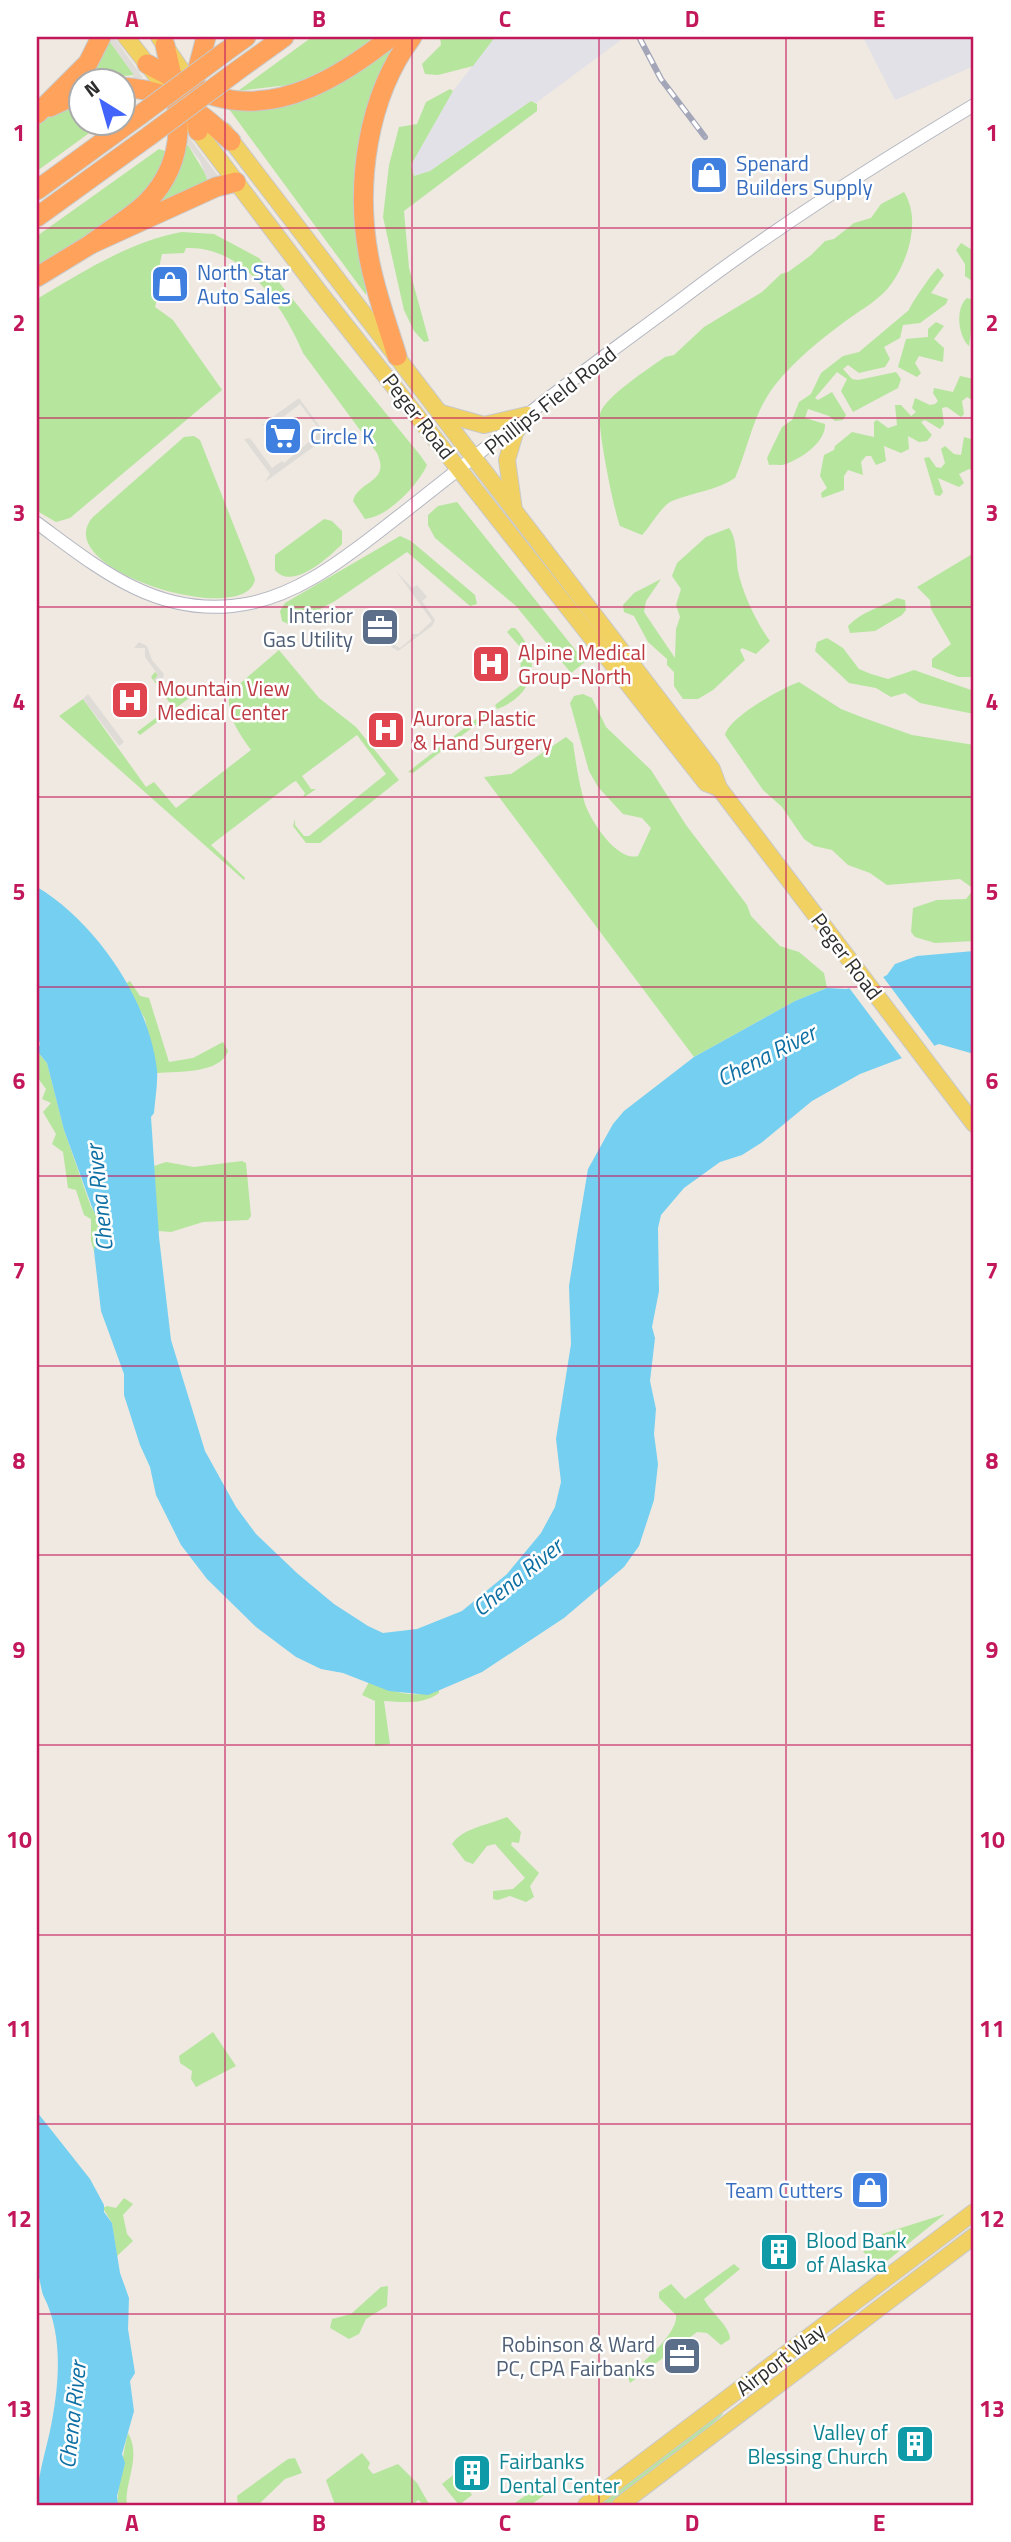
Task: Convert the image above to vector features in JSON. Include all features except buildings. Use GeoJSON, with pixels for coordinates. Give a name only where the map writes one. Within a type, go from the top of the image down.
{"type":"FeatureCollection","features":[{"type":"Feature","properties":{"kind":"highway"},"geometry":{"type":"LineString","coordinates":[[37,114],[88,63],[101,37]]}},
{"type":"Feature","properties":{"kind":"highway"},"geometry":{"type":"LineString","coordinates":[[198,131],[193,87],[206,37]]}},
{"type":"Feature","properties":{"kind":"highway"},"geometry":{"type":"LineString","coordinates":[[37,190],[246,37]]}},
{"type":"Feature","properties":{"kind":"highway"},"geometry":{"type":"LineString","coordinates":[[37,217],[284,37]]}},
{"type":"Feature","properties":{"kind":"highway"},"geometry":{"type":"LineString","coordinates":[[146,64],[213,96],[234,100],[281,98],[337,75],[391,37]]}},
{"type":"Feature","properties":{"kind":"highway"},"geometry":{"type":"LineString","coordinates":[[397,356],[369,257],[364,177],[373,121],[392,74],[412,37]]}},
{"type":"Feature","properties":{"kind":"highway"},"geometry":{"type":"LineString","coordinates":[[91,244],[147,202],[169,171],[179,140],[180,119],[173,78],[162,41]]}},
{"type":"Feature","properties":{"kind":"highway"},"geometry":{"type":"LineString","coordinates":[[136,89],[155,91],[195,107],[231,141]]}},
{"type":"Feature","properties":{"kind":"highway"},"geometry":{"type":"LineString","coordinates":[[37,114],[66,100]]}},
{"type":"Feature","properties":{"kind":"highway"},"geometry":{"type":"LineString","coordinates":[[37,276],[91,244],[215,187],[236,182]]}},
{"type":"Feature","properties":{"kind":"main road","name":"Peger Road"},"geometry":{"type":"LineString","coordinates":[[126,37],[690,764],[706,783],[719,788]]}},
{"type":"Feature","properties":{"kind":"main road","name":"Peger Road"},"geometry":{"type":"LineString","coordinates":[[162,41],[231,141],[712,769],[719,788],[974,1124]]}},
{"type":"Feature","properties":{"kind":"main road"},"geometry":{"type":"LineString","coordinates":[[441,412],[484,425],[527,415]]}},
{"type":"Feature","properties":{"kind":"main road"},"geometry":{"type":"LineString","coordinates":[[514,510],[507,460],[515,433],[527,415]]}},
{"type":"Feature","properties":{"kind":"main road","name":"Airport Way"},"geometry":{"type":"LineString","coordinates":[[586,2505],[974,2212]]}},
{"type":"Feature","properties":{"kind":"main road","name":"Airport Way"},"geometry":{"type":"LineString","coordinates":[[620,2505],[974,2236]]}},
{"type":"Feature","properties":{"kind":"street","name":"Phillips Field Road"},"geometry":{"type":"LineString","coordinates":[[37,523],[105,574],[139,592],[187,605],[240,605],[269,599],[309,580],[364,543],[527,415],[756,244],[871,167],[974,105]]}},
{"type":"Feature","properties":{"kind":"shaded area"},"geometry":{"type":"Polygon","coordinates":[[[108,37],[114,37],[135,66],[127,66],[110,42],[106,44],[108,37]]]}},
{"type":"Feature","properties":{"kind":"shaded area"},"geometry":{"type":"Polygon","coordinates":[[[495,37],[625,37],[536,103],[531,101],[430,171],[414,176],[411,165],[453,91],[495,37]]]}},
{"type":"Feature","properties":{"kind":"shaded area"},"geometry":{"type":"Polygon","coordinates":[[[863,37],[974,37],[974,66],[895,100],[863,37]]]}},
{"type":"Feature","properties":{"kind":"shaded area"},"geometry":{"type":"Polygon","coordinates":[[[136,68],[143,78],[136,78],[136,68]]]}},
{"type":"Feature","properties":{"kind":"shaded area"},"geometry":{"type":"Polygon","coordinates":[[[186,136],[219,177],[208,182],[200,161],[188,145],[184,146],[186,136]]]}},
{"type":"Feature","properties":{"kind":"shaded area"},"geometry":{"type":"Polygon","coordinates":[[[299,398],[326,435],[334,432],[265,482],[270,474],[244,439],[250,438],[272,468],[282,461],[284,463],[318,434],[319,429],[300,404],[269,428],[266,424],[260,426],[299,398]]]}},
{"type":"Feature","properties":{"kind":"shaded area"},"geometry":{"type":"Polygon","coordinates":[[[396,571],[412,588],[417,585],[427,597],[422,601],[435,620],[432,626],[398,651],[390,646],[385,647],[391,643],[400,648],[412,638],[412,634],[418,634],[432,621],[396,571]]]}},
{"type":"Feature","properties":{"kind":"shaded area"},"geometry":{"type":"Polygon","coordinates":[[[139,642],[147,646],[152,660],[164,674],[162,683],[176,688],[207,690],[212,682],[213,688],[205,695],[163,686],[154,680],[158,675],[145,657],[145,648],[134,648],[139,642]]]}},
{"type":"Feature","properties":{"kind":"shaded area"},"geometry":{"type":"Polygon","coordinates":[[[88,694],[124,742],[119,746],[83,699],[88,694]]]}},
{"type":"Feature","properties":{"kind":"green space"},"geometry":{"type":"Polygon","coordinates":[[[312,37],[377,37],[348,57],[297,84],[238,91],[312,37]]]}},
{"type":"Feature","properties":{"kind":"green space"},"geometry":{"type":"Polygon","coordinates":[[[399,37],[405,37],[373,102],[366,295],[229,109],[261,107],[399,37]]]}},
{"type":"Feature","properties":{"kind":"green space"},"geometry":{"type":"Polygon","coordinates":[[[440,37],[495,37],[473,66],[438,75],[425,74],[422,64],[441,45],[440,37]]]}},
{"type":"Feature","properties":{"kind":"green space"},"geometry":{"type":"Polygon","coordinates":[[[110,42],[127,66],[90,66],[110,42]]]}},
{"type":"Feature","properties":{"kind":"green space"},"geometry":{"type":"Polygon","coordinates":[[[450,89],[453,91],[411,165],[414,176],[430,171],[531,101],[537,104],[537,111],[404,211],[409,268],[429,341],[424,342],[414,331],[404,310],[383,217],[389,165],[399,127],[417,124],[426,102],[450,89]]]}},
{"type":"Feature","properties":{"kind":"green space"},"geometry":{"type":"Polygon","coordinates":[[[66,108],[66,136],[85,136],[37,171],[37,124],[66,108]]]}},
{"type":"Feature","properties":{"kind":"green space"},"geometry":{"type":"Polygon","coordinates":[[[188,145],[209,180],[153,209],[184,146],[188,145]]]}},
{"type":"Feature","properties":{"kind":"green space"},"geometry":{"type":"Polygon","coordinates":[[[159,149],[168,152],[158,172],[130,206],[94,233],[37,268],[37,236],[159,149]]]}},
{"type":"Feature","properties":{"kind":"green space"},"geometry":{"type":"Polygon","coordinates":[[[904,192],[912,214],[912,226],[908,250],[898,273],[882,294],[818,342],[775,385],[756,418],[735,478],[721,486],[672,501],[642,535],[620,526],[600,422],[600,414],[610,399],[665,357],[674,355],[704,327],[762,292],[781,274],[810,256],[825,241],[834,239],[854,223],[871,218],[881,204],[904,192]]]}},
{"type":"Feature","properties":{"kind":"green space"},"geometry":{"type":"Polygon","coordinates":[[[182,232],[214,234],[259,258],[420,455],[427,465],[423,473],[401,499],[383,513],[365,519],[353,501],[356,494],[377,476],[380,470],[377,453],[303,353],[272,298],[243,268],[226,257],[207,250],[186,248],[184,253],[162,254],[157,277],[162,280],[155,307],[173,320],[222,390],[70,518],[56,522],[37,511],[37,299],[125,250],[182,232]]]}},
{"type":"Feature","properties":{"kind":"green space"},"geometry":{"type":"Polygon","coordinates":[[[961,243],[974,251],[972,281],[965,276],[965,264],[956,250],[961,243]]]}},
{"type":"Feature","properties":{"kind":"green space"},"geometry":{"type":"Polygon","coordinates":[[[938,268],[944,275],[931,293],[948,299],[946,304],[920,323],[903,325],[900,338],[884,347],[890,359],[885,367],[859,373],[848,365],[843,369],[852,379],[858,380],[896,372],[901,379],[898,388],[853,412],[841,391],[847,379],[837,372],[815,398],[818,400],[832,392],[846,415],[843,420],[835,421],[829,416],[808,409],[805,418],[825,424],[822,437],[799,458],[784,465],[769,465],[767,458],[782,427],[792,420],[799,402],[811,394],[821,373],[843,356],[859,352],[909,310],[938,268]]]}},
{"type":"Feature","properties":{"kind":"green space"},"geometry":{"type":"Polygon","coordinates":[[[967,298],[974,300],[974,329],[971,331],[969,346],[962,336],[959,322],[961,308],[967,298]]]}},
{"type":"Feature","properties":{"kind":"green space"},"geometry":{"type":"Polygon","coordinates":[[[936,322],[944,326],[934,339],[944,348],[943,362],[919,356],[915,363],[921,373],[917,377],[898,367],[906,339],[928,337],[928,329],[936,322]]]}},
{"type":"Feature","properties":{"kind":"green space"},"geometry":{"type":"Polygon","coordinates":[[[960,376],[974,379],[974,401],[967,397],[962,401],[964,414],[961,417],[947,407],[942,408],[944,424],[940,429],[925,420],[921,422],[932,435],[927,441],[919,442],[908,436],[909,449],[901,453],[884,446],[886,461],[876,465],[871,456],[866,456],[861,462],[863,475],[848,470],[844,476],[844,490],[822,498],[821,493],[827,488],[820,476],[824,455],[834,450],[835,446],[852,432],[874,437],[874,422],[877,420],[888,428],[897,425],[895,405],[901,405],[911,416],[916,412],[912,408],[915,398],[930,405],[935,404],[938,401],[933,393],[934,388],[953,392],[960,376]]]}},
{"type":"Feature","properties":{"kind":"green space"},"geometry":{"type":"Polygon","coordinates":[[[194,436],[200,440],[255,579],[244,593],[220,598],[188,596],[153,587],[121,573],[97,556],[86,537],[93,517],[184,437],[194,436]]]}},
{"type":"Feature","properties":{"kind":"green space"},"geometry":{"type":"Polygon","coordinates":[[[964,437],[974,440],[974,471],[969,469],[959,474],[964,483],[959,487],[938,478],[943,492],[940,496],[935,495],[924,458],[929,457],[936,467],[941,468],[945,463],[941,449],[945,446],[954,454],[961,455],[964,437]]]}},
{"type":"Feature","properties":{"kind":"green space"},"geometry":{"type":"Polygon","coordinates":[[[457,502],[585,662],[571,673],[516,606],[435,538],[428,525],[428,515],[438,506],[457,502]]]}},
{"type":"Feature","properties":{"kind":"green space"},"geometry":{"type":"Polygon","coordinates":[[[324,519],[332,521],[342,531],[342,544],[319,564],[300,575],[291,577],[275,570],[275,555],[324,519]]]}},
{"type":"Feature","properties":{"kind":"green space"},"geometry":{"type":"Polygon","coordinates":[[[729,528],[735,543],[743,588],[755,617],[770,641],[756,654],[742,648],[740,650],[745,660],[713,690],[698,699],[683,699],[674,686],[674,672],[667,665],[667,659],[648,642],[634,616],[624,612],[623,605],[634,593],[661,579],[646,601],[644,612],[675,658],[676,629],[680,617],[676,605],[681,589],[672,576],[677,563],[706,537],[729,528]]]}},
{"type":"Feature","properties":{"kind":"green space"},"geometry":{"type":"Polygon","coordinates":[[[400,536],[411,541],[475,595],[477,604],[470,606],[407,552],[335,601],[290,625],[282,621],[280,611],[285,603],[400,536]]]}},
{"type":"Feature","properties":{"kind":"green space"},"geometry":{"type":"Polygon","coordinates":[[[974,553],[974,677],[958,677],[932,667],[932,659],[951,644],[931,609],[930,600],[917,587],[974,553]]]}},
{"type":"Feature","properties":{"kind":"green space"},"geometry":{"type":"Polygon","coordinates":[[[897,598],[905,600],[906,610],[902,615],[875,631],[850,633],[848,626],[853,621],[897,598]]]}},
{"type":"Feature","properties":{"kind":"green space"},"geometry":{"type":"Polygon","coordinates":[[[515,628],[524,639],[532,662],[531,674],[520,694],[497,709],[495,705],[520,686],[521,648],[507,632],[515,628]]]}},
{"type":"Feature","properties":{"kind":"green space"},"geometry":{"type":"Polygon","coordinates":[[[827,638],[843,648],[859,669],[871,674],[888,679],[914,670],[974,691],[974,714],[920,703],[905,693],[891,697],[876,688],[849,683],[815,651],[817,642],[827,638]]]}},
{"type":"Feature","properties":{"kind":"green space"},"geometry":{"type":"Polygon","coordinates":[[[279,650],[319,698],[356,727],[399,780],[320,843],[306,843],[293,826],[295,819],[295,825],[304,836],[309,836],[386,774],[357,735],[302,776],[311,789],[316,789],[303,798],[305,793],[296,781],[292,783],[211,845],[244,880],[59,716],[83,699],[146,787],[154,782],[176,808],[251,750],[232,717],[229,693],[279,650]]]}},
{"type":"Feature","properties":{"kind":"green space"},"geometry":{"type":"Polygon","coordinates":[[[155,672],[158,675],[154,680],[170,690],[202,693],[205,695],[201,697],[196,693],[140,735],[137,732],[172,706],[151,677],[155,672]]]}},
{"type":"Feature","properties":{"kind":"green space"},"geometry":{"type":"Polygon","coordinates":[[[799,682],[841,709],[864,718],[912,735],[974,745],[974,889],[960,879],[887,885],[870,873],[848,865],[832,850],[814,846],[804,839],[782,807],[763,790],[725,735],[746,712],[799,682]]]}},
{"type":"Feature","properties":{"kind":"green space"},"geometry":{"type":"Polygon","coordinates":[[[583,694],[592,698],[606,727],[651,770],[686,825],[747,905],[751,916],[780,946],[799,952],[824,973],[827,988],[795,1001],[694,1057],[484,777],[511,774],[566,737],[573,743],[585,804],[593,820],[614,847],[630,856],[638,856],[651,828],[642,818],[623,814],[598,787],[589,771],[570,703],[574,696],[583,694]]]}},
{"type":"Feature","properties":{"kind":"green space"},"geometry":{"type":"Polygon","coordinates":[[[485,712],[486,717],[413,773],[408,772],[485,712]]]}},
{"type":"Feature","properties":{"kind":"green space"},"geometry":{"type":"Polygon","coordinates":[[[974,889],[974,941],[935,943],[915,937],[911,932],[913,908],[937,900],[966,899],[974,889]]]}},
{"type":"Feature","properties":{"kind":"green space"},"geometry":{"type":"Polygon","coordinates":[[[130,981],[140,996],[149,998],[169,1062],[193,1058],[223,1042],[228,1051],[224,1058],[208,1068],[157,1073],[145,1019],[125,984],[130,981]]]}},
{"type":"Feature","properties":{"kind":"green space"},"geometry":{"type":"Polygon","coordinates":[[[37,1051],[47,1063],[64,1130],[97,1217],[98,1235],[94,1251],[91,1219],[84,1215],[76,1190],[68,1188],[63,1152],[52,1144],[56,1134],[43,1112],[51,1103],[42,1099],[46,1089],[37,1077],[37,1051]]]}},
{"type":"Feature","properties":{"kind":"green space"},"geometry":{"type":"Polygon","coordinates":[[[242,1161],[246,1163],[251,1216],[248,1220],[203,1222],[171,1232],[158,1231],[154,1166],[166,1162],[194,1167],[242,1161]]]}},
{"type":"Feature","properties":{"kind":"green space"},"geometry":{"type":"Polygon","coordinates":[[[369,1682],[404,1693],[422,1694],[439,1688],[439,1693],[420,1701],[384,1701],[390,1744],[375,1746],[375,1701],[362,1695],[369,1682]]]}},
{"type":"Feature","properties":{"kind":"green space"},"geometry":{"type":"Polygon","coordinates":[[[507,1817],[521,1832],[519,1843],[512,1842],[511,1845],[539,1873],[530,1886],[534,1897],[526,1902],[510,1896],[493,1899],[493,1891],[513,1889],[525,1878],[495,1844],[487,1846],[473,1864],[465,1861],[452,1844],[470,1830],[507,1817]]]}},
{"type":"Feature","properties":{"kind":"green space"},"geometry":{"type":"Polygon","coordinates":[[[213,2032],[236,2066],[196,2087],[191,2079],[192,2071],[180,2063],[179,2056],[213,2032]]]}},
{"type":"Feature","properties":{"kind":"green space"},"geometry":{"type":"Polygon","coordinates":[[[124,2198],[133,2204],[123,2215],[127,2234],[133,2241],[117,2256],[112,2223],[103,2208],[116,2208],[124,2198]]]}},
{"type":"Feature","properties":{"kind":"green space"},"geometry":{"type":"Polygon","coordinates":[[[945,2214],[877,2269],[863,2251],[882,2234],[945,2214]]]}},
{"type":"Feature","properties":{"kind":"green space"},"geometry":{"type":"Polygon","coordinates":[[[734,2264],[740,2269],[704,2299],[727,2329],[730,2339],[721,2345],[707,2333],[697,2332],[630,2383],[627,2374],[658,2348],[675,2322],[676,2315],[659,2298],[659,2292],[671,2284],[685,2299],[734,2264]]]}},
{"type":"Feature","properties":{"kind":"green space"},"geometry":{"type":"Polygon","coordinates":[[[388,2286],[387,2306],[366,2319],[359,2334],[349,2339],[330,2328],[332,2319],[351,2314],[381,2287],[388,2286]]]}},
{"type":"Feature","properties":{"kind":"green space"},"geometry":{"type":"Polygon","coordinates":[[[721,2412],[723,2414],[699,2437],[609,2505],[596,2505],[721,2412]]]}},
{"type":"Feature","properties":{"kind":"green space"},"geometry":{"type":"Polygon","coordinates":[[[128,2433],[132,2442],[133,2460],[127,2505],[118,2505],[121,2470],[128,2433]]]}},
{"type":"Feature","properties":{"kind":"green space"},"geometry":{"type":"Polygon","coordinates":[[[362,2453],[370,2463],[368,2468],[373,2474],[398,2464],[417,2483],[429,2504],[424,2505],[418,2500],[413,2505],[335,2505],[326,2480],[362,2453]]]}},
{"type":"Feature","properties":{"kind":"green space"},"geometry":{"type":"Polygon","coordinates":[[[295,2458],[302,2473],[285,2479],[258,2505],[238,2505],[237,2496],[288,2459],[295,2458]]]}},
{"type":"Feature","properties":{"kind":"green space"},"geometry":{"type":"Polygon","coordinates":[[[457,2472],[472,2495],[459,2505],[442,2484],[457,2472]]]}},
{"type":"Feature","properties":{"kind":"green space"},"geometry":{"type":"Polygon","coordinates":[[[539,2486],[546,2488],[548,2492],[531,2505],[512,2505],[539,2486]]]}},
{"type":"Feature","properties":{"kind":"water","name":"Chena River"},"geometry":{"type":"Polygon","coordinates":[[[37,887],[80,921],[116,966],[143,1017],[152,1044],[157,1075],[154,1113],[151,1117],[159,1237],[171,1340],[205,1451],[236,1507],[256,1534],[334,1604],[383,1633],[417,1629],[462,1611],[507,1574],[541,1533],[555,1507],[561,1482],[556,1439],[571,1344],[569,1286],[588,1169],[613,1124],[624,1111],[694,1057],[795,1001],[827,988],[846,989],[870,984],[887,975],[895,964],[917,956],[974,951],[974,1054],[939,1044],[860,1074],[812,1101],[761,1143],[742,1155],[720,1162],[684,1188],[661,1215],[658,1228],[659,1291],[652,1327],[655,1338],[650,1381],[656,1409],[654,1434],[658,1464],[654,1500],[639,1546],[624,1567],[564,1618],[482,1672],[428,1695],[389,1691],[343,1673],[321,1669],[296,1657],[256,1627],[207,1579],[181,1545],[156,1495],[150,1467],[124,1395],[124,1374],[101,1311],[94,1251],[99,1222],[64,1130],[47,1063],[37,1051],[40,1044],[37,1034],[37,887]]]}},
{"type":"Feature","properties":{"kind":"water","name":"Chena River"},"geometry":{"type":"Polygon","coordinates":[[[37,2112],[90,2179],[104,2205],[104,2212],[112,2223],[120,2273],[129,2298],[128,2329],[135,2373],[130,2381],[134,2411],[122,2454],[125,2463],[117,2496],[118,2505],[37,2505],[56,2397],[58,2362],[55,2329],[37,2272],[37,2112]]]}},
{"type":"Feature","properties":{"kind":"pier"},"geometry":{"type":"Polygon","coordinates":[[[881,974],[936,1048],[904,1061],[847,985],[869,981],[881,974]]]}},
{"type":"Feature","properties":{"kind":"railway"},"geometry":{"type":"LineString","coordinates":[[639,37],[661,79],[705,137]]}},
{"type":"Feature","properties":{"kind":"place","name":"Spenard Builders Supply"},"geometry":{"type":"Point","coordinates":[709,175]}},
{"type":"Feature","properties":{"kind":"place","name":"North Star Auto Sales"},"geometry":{"type":"Point","coordinates":[170,284]}},
{"type":"Feature","properties":{"kind":"place","name":"Circle K"},"geometry":{"type":"Point","coordinates":[283,436]}},
{"type":"Feature","properties":{"kind":"place","name":"Interior Gas Utility"},"geometry":{"type":"Point","coordinates":[380,627]}},
{"type":"Feature","properties":{"kind":"place","name":"Alpine Medical Group-North"},"geometry":{"type":"Point","coordinates":[491,664]}},
{"type":"Feature","properties":{"kind":"place","name":"Mountain View Medical Center"},"geometry":{"type":"Point","coordinates":[130,700]}},
{"type":"Feature","properties":{"kind":"place","name":"Aurora Plastic & Hand Surgery"},"geometry":{"type":"Point","coordinates":[386,730]}},
{"type":"Feature","properties":{"kind":"place","name":"Team Cutters"},"geometry":{"type":"Point","coordinates":[870,2190]}},
{"type":"Feature","properties":{"kind":"place","name":"Blood Bank of Alaska"},"geometry":{"type":"Point","coordinates":[779,2252]}},
{"type":"Feature","properties":{"kind":"place","name":"Robinson & Ward PC, CPA Fairbanks"},"geometry":{"type":"Point","coordinates":[682,2356]}},
{"type":"Feature","properties":{"kind":"place","name":"Valley of Blessing Church"},"geometry":{"type":"Point","coordinates":[915,2444]}},
{"type":"Feature","properties":{"kind":"place","name":"Fairbanks Dental Center"},"geometry":{"type":"Point","coordinates":[472,2473]}}]}
